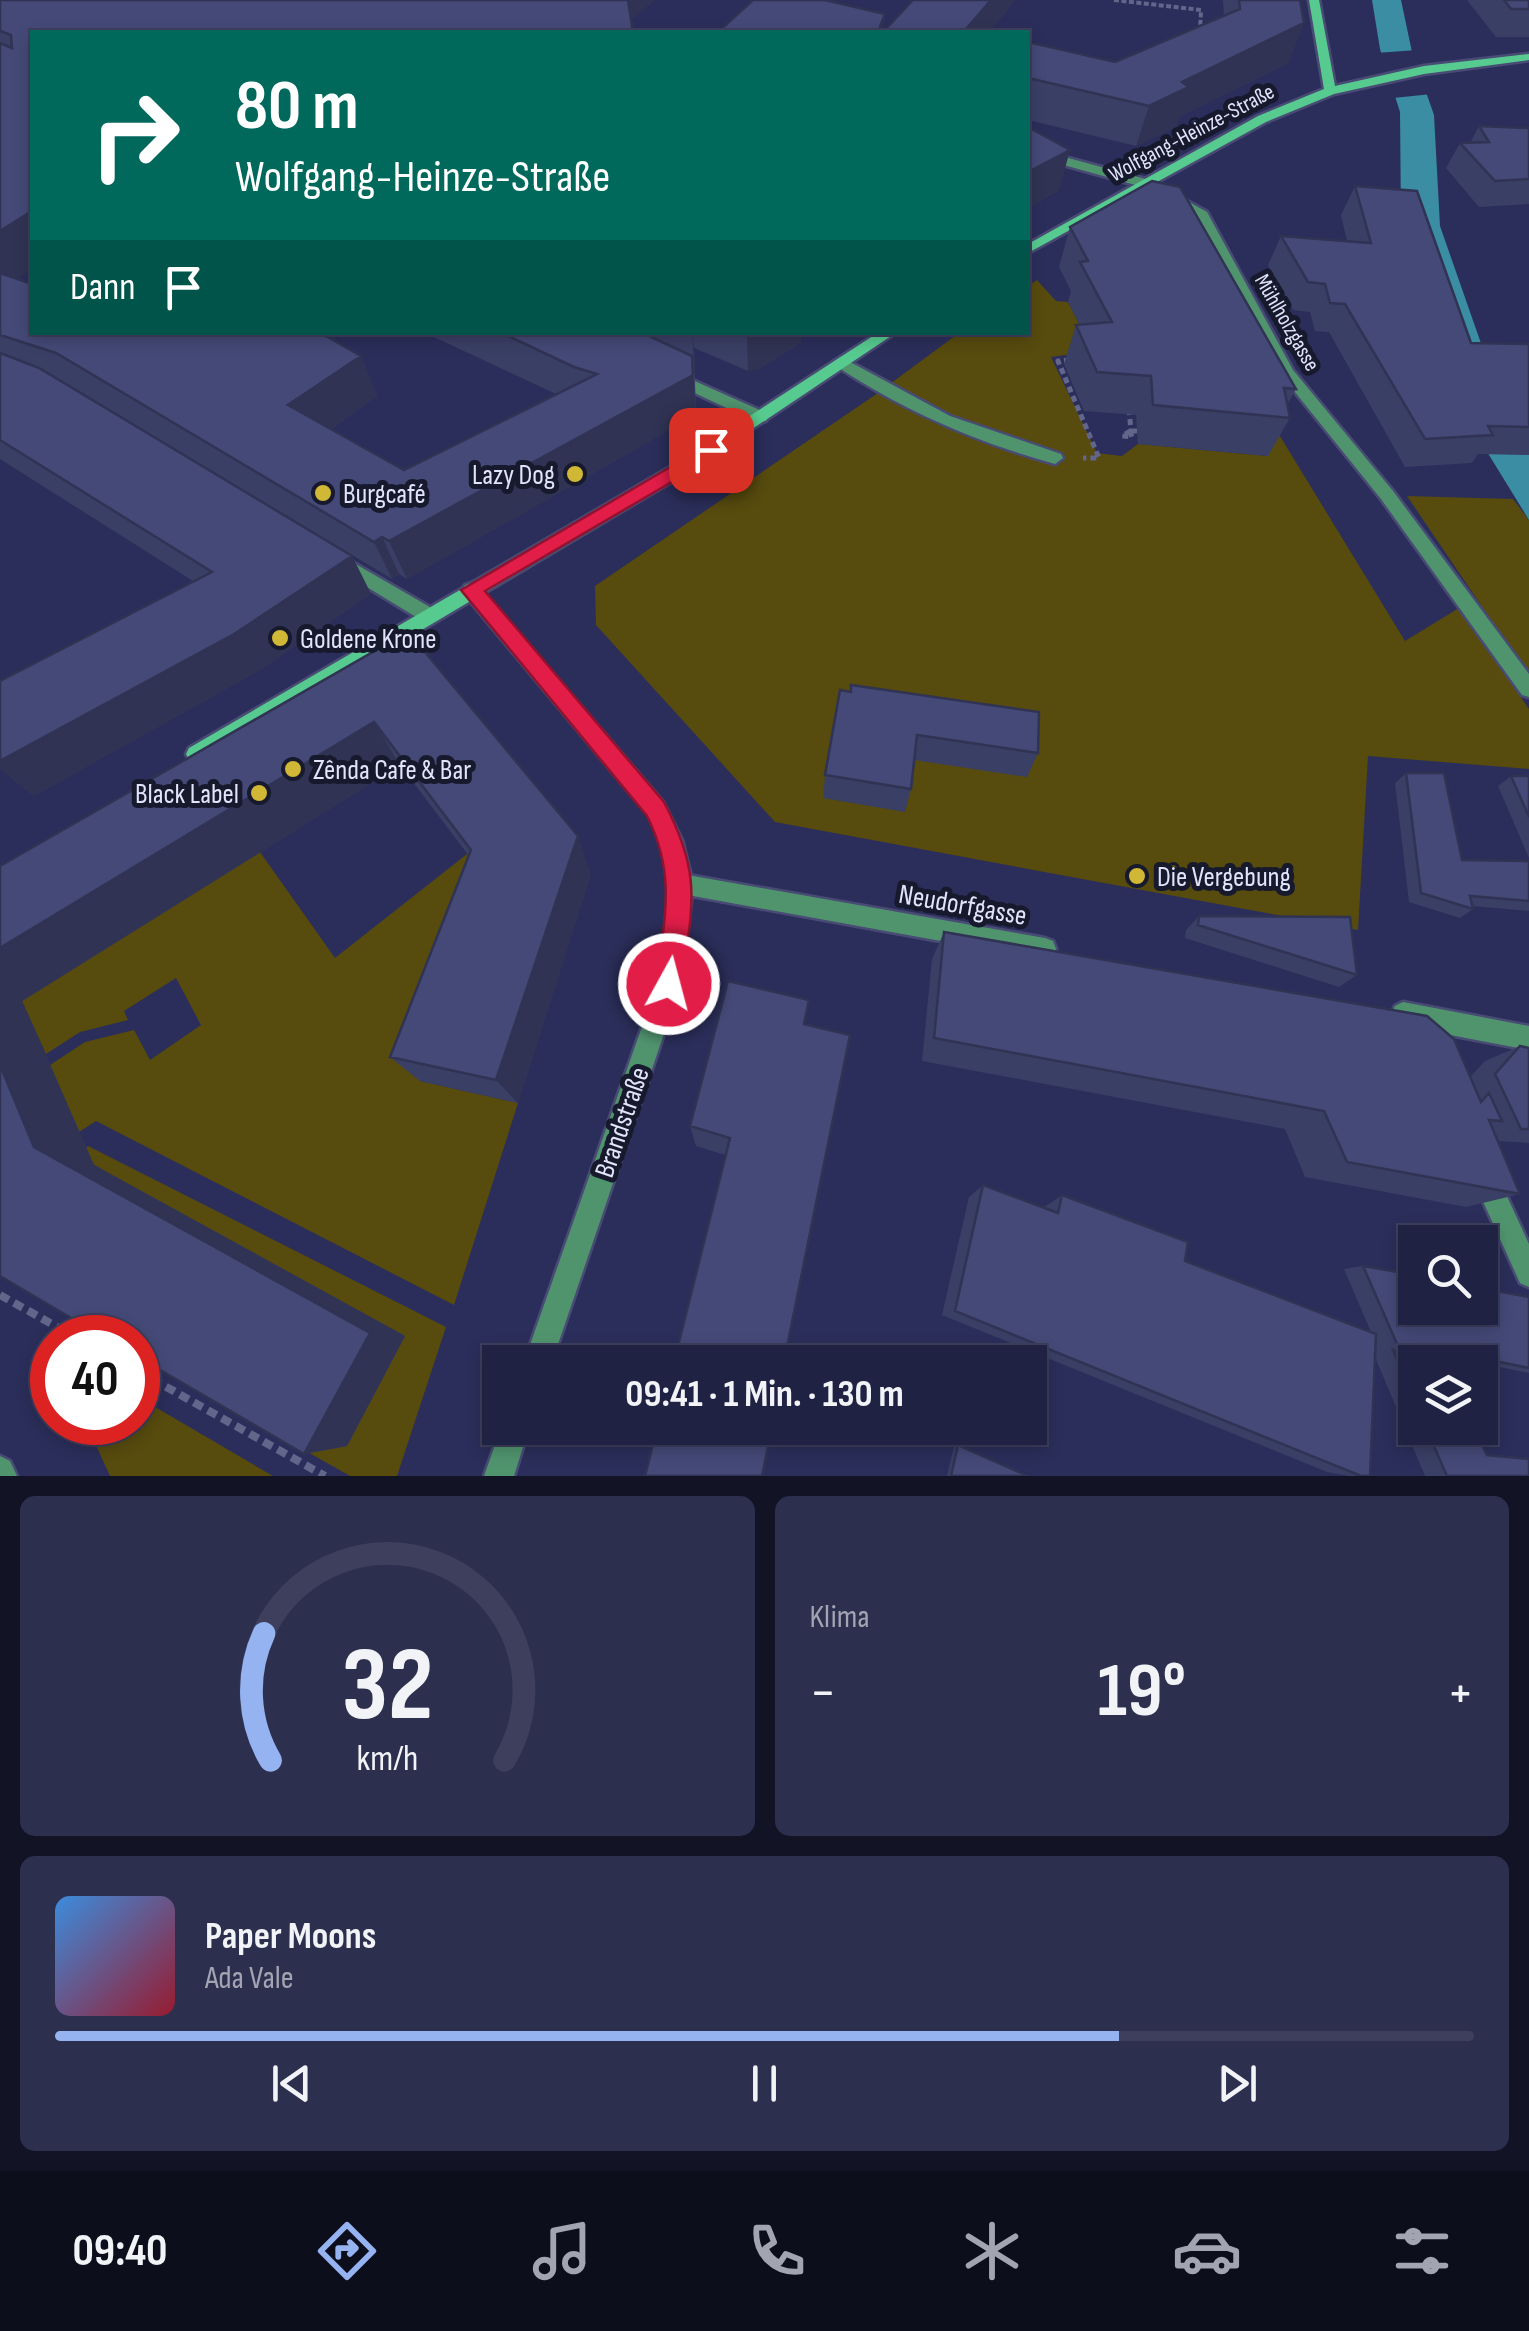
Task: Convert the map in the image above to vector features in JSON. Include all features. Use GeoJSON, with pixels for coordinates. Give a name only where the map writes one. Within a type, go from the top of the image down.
{"type":"FeatureCollection","features":[{"type":"Feature","properties":{"kind":"main road"},"geometry":{"type":"LineString","coordinates":[[1314,0],[1330,91]]}},
{"type":"Feature","properties":{"kind":"main road","name":"Wolfgang-Heinze-Straße"},"geometry":{"type":"LineString","coordinates":[[1030,247],[1262,120],[1330,91],[1424,70],[1529,57]]}},
{"type":"Feature","properties":{"kind":"main road"},"geometry":{"type":"LineString","coordinates":[[168,770],[685,466],[885,335]]}},
{"type":"Feature","properties":{"kind":"street","name":"Mühlholzgasse"},"geometry":{"type":"LineString","coordinates":[[1030,152],[1144,182],[1202,215],[1287,372],[1388,495],[1529,689]]}},
{"type":"Feature","properties":{"kind":"street"},"geometry":{"type":"LineString","coordinates":[[841,362],[903,402],[983,439],[1056,458]]}},
{"type":"Feature","properties":{"kind":"street"},"geometry":{"type":"LineString","coordinates":[[646,364],[760,417]]}},
{"type":"Feature","properties":{"kind":"street"},"geometry":{"type":"LineString","coordinates":[[326,554],[428,615]]}},
{"type":"Feature","properties":{"kind":"street","name":"Brandstraße"},"geometry":{"type":"LineString","coordinates":[[471,590],[656,809],[671,840],[682,884],[669,984],[544,1345]]}},
{"type":"Feature","properties":{"kind":"street","name":"Neudorfgasse"},"geometry":{"type":"LineString","coordinates":[[682,884],[1066,953]]}},
{"type":"Feature","properties":{"kind":"street"},"geometry":{"type":"LineString","coordinates":[[1372,1008],[1529,1038]]}},
{"type":"Feature","properties":{"kind":"street"},"geometry":{"type":"LineString","coordinates":[[1411,1015],[1426,1050]]}},
{"type":"Feature","properties":{"kind":"street"},"geometry":{"type":"LineString","coordinates":[[1474,1152],[1529,1274]]}},
{"type":"Feature","properties":{"kind":"street"},"geometry":{"type":"LineString","coordinates":[[498,1476],[510,1445]]}},
{"type":"Feature","properties":{"kind":"path"},"geometry":{"type":"LineString","coordinates":[[1114,0],[1201,10],[1200,42]]}},
{"type":"Feature","properties":{"kind":"path"},"geometry":{"type":"LineString","coordinates":[[1056,458],[1099,458],[1058,361],[1074,360]]}},
{"type":"Feature","properties":{"kind":"path"},"geometry":{"type":"LineString","coordinates":[[1129,406],[1133,431]]}},
{"type":"Feature","properties":{"kind":"path"},"geometry":{"type":"LineString","coordinates":[[0,1294],[37,1315]]}},
{"type":"Feature","properties":{"kind":"path"},"geometry":{"type":"LineString","coordinates":[[160,1383],[325,1476]]}},
{"type":"Feature","properties":{"kind":"shaded area"},"geometry":{"type":"Polygon","coordinates":[[[1037,280],[1056,301],[1068,302],[1093,351],[1051,357],[1097,453],[1122,456],[1138,444],[1268,456],[1275,428],[1405,641],[1459,608],[1529,709],[1529,769],[1368,756],[1358,930],[775,822],[596,625],[595,586],[956,335],[1030,335],[1030,285],[1037,280]]]}},
{"type":"Feature","properties":{"kind":"shaded area"},"geometry":{"type":"Polygon","coordinates":[[[1407,496],[1513,499],[1529,520],[1529,676],[1407,496]]]}},
{"type":"Feature","properties":{"kind":"shaded area"},"geometry":{"type":"Polygon","coordinates":[[[260,852],[335,958],[467,854],[492,887],[420,1081],[518,1103],[454,1305],[96,1121],[79,1132],[50,1065],[85,1042],[134,1030],[150,1060],[201,1025],[176,978],[124,1011],[128,1020],[80,1032],[46,1054],[22,1001],[260,852]]]}},
{"type":"Feature","properties":{"kind":"shaded area"},"geometry":{"type":"Polygon","coordinates":[[[88,1146],[446,1327],[397,1476],[350,1476],[304,1450],[175,1211],[77,1155],[88,1146]]]}},
{"type":"Feature","properties":{"kind":"shaded area"},"geometry":{"type":"Polygon","coordinates":[[[160,1410],[273,1476],[110,1476],[96,1445],[160,1445],[160,1410]]]}},
{"type":"Feature","properties":{"kind":"water"},"geometry":{"type":"Polygon","coordinates":[[[1372,0],[1401,0],[1412,52],[1434,115],[1440,226],[1491,372],[1529,440],[1529,520],[1489,455],[1458,388],[1401,220],[1400,112],[1380,49],[1372,0]]]}},
{"type":"Feature","properties":{"kind":"pier"},"geometry":{"type":"Polygon","coordinates":[[[1417,50],[1432,94],[1393,98],[1376,53],[1417,50]]]}},
{"type":"Feature","properties":{"kind":"building"},"geometry":{"type":"Polygon","coordinates":[[[0,0],[628,0],[633,30],[30,30],[30,212],[0,231],[0,43],[12,48],[11,35],[0,31],[0,0]]]}},
{"type":"Feature","properties":{"kind":"building"},"geometry":{"type":"Polygon","coordinates":[[[753,0],[825,0],[885,14],[879,30],[720,30],[753,0]]]}},
{"type":"Feature","properties":{"kind":"building"},"geometry":{"type":"Polygon","coordinates":[[[913,0],[991,0],[967,28],[976,30],[885,30],[913,0]]]}},
{"type":"Feature","properties":{"kind":"building"},"geometry":{"type":"Polygon","coordinates":[[[1239,0],[1300,0],[1304,23],[1182,82],[1189,87],[1149,106],[1030,78],[1030,42],[1115,62],[1240,9],[1239,0]]]}},
{"type":"Feature","properties":{"kind":"building"},"geometry":{"type":"Polygon","coordinates":[[[1504,0],[1529,0],[1529,9],[1511,9],[1504,0]]]}},
{"type":"Feature","properties":{"kind":"building"},"geometry":{"type":"Polygon","coordinates":[[[1479,126],[1529,128],[1529,179],[1495,181],[1460,143],[1489,142],[1479,126]]]}},
{"type":"Feature","properties":{"kind":"building"},"geometry":{"type":"Polygon","coordinates":[[[1030,128],[1070,150],[1030,171],[1030,128]]]}},
{"type":"Feature","properties":{"kind":"building"},"geometry":{"type":"Polygon","coordinates":[[[1152,181],[1180,187],[1296,389],[1284,388],[1290,418],[1153,405],[1151,376],[1097,372],[1076,325],[1112,322],[1080,262],[1088,261],[1070,227],[1152,181]]]}},
{"type":"Feature","properties":{"kind":"building"},"geometry":{"type":"Polygon","coordinates":[[[1355,186],[1417,191],[1471,343],[1529,344],[1529,427],[1488,426],[1493,435],[1425,439],[1345,304],[1330,303],[1325,284],[1308,282],[1281,236],[1371,243],[1355,186]]]}},
{"type":"Feature","properties":{"kind":"building"},"geometry":{"type":"Polygon","coordinates":[[[0,273],[30,283],[30,335],[324,335],[361,356],[288,405],[404,470],[597,374],[506,335],[647,335],[692,356],[693,375],[389,541],[382,537],[374,542],[56,353],[0,335],[0,273]]]}},
{"type":"Feature","properties":{"kind":"building"},"geometry":{"type":"Polygon","coordinates":[[[0,353],[39,368],[352,556],[234,634],[0,761],[0,681],[212,572],[0,440],[0,353]]]}},
{"type":"Feature","properties":{"kind":"building"},"geometry":{"type":"Polygon","coordinates":[[[415,640],[578,836],[496,1080],[390,1057],[471,850],[374,722],[0,948],[0,866],[392,641],[415,640]]]}},
{"type":"Feature","properties":{"kind":"building"},"geometry":{"type":"Polygon","coordinates":[[[851,685],[1039,712],[1038,753],[917,735],[911,789],[825,775],[840,690],[851,692],[851,685]]]}},
{"type":"Feature","properties":{"kind":"building"},"geometry":{"type":"Polygon","coordinates":[[[1406,773],[1444,773],[1462,860],[1529,861],[1529,901],[1470,896],[1473,909],[1421,893],[1406,773]]]}},
{"type":"Feature","properties":{"kind":"building"},"geometry":{"type":"Polygon","coordinates":[[[1511,776],[1529,776],[1529,817],[1511,776]]]}},
{"type":"Feature","properties":{"kind":"building"},"geometry":{"type":"Polygon","coordinates":[[[1199,916],[1350,917],[1357,975],[1198,925],[1199,916]]]}},
{"type":"Feature","properties":{"kind":"building"},"geometry":{"type":"Polygon","coordinates":[[[944,932],[1427,1016],[1454,1039],[1481,1102],[1489,1093],[1502,1121],[1489,1120],[1520,1194],[1347,1162],[1324,1111],[934,1038],[944,932]]]}},
{"type":"Feature","properties":{"kind":"building"},"geometry":{"type":"Polygon","coordinates":[[[728,981],[809,1000],[804,1024],[850,1035],[787,1345],[678,1345],[730,1138],[690,1126],[728,981]]]}},
{"type":"Feature","properties":{"kind":"building"},"geometry":{"type":"Polygon","coordinates":[[[1520,1046],[1529,1048],[1529,1129],[1521,1129],[1495,1074],[1520,1046]]]}},
{"type":"Feature","properties":{"kind":"building"},"geometry":{"type":"Polygon","coordinates":[[[0,1065],[34,1147],[370,1333],[304,1454],[160,1370],[160,1315],[66,1315],[0,1276],[0,1065]]]}},
{"type":"Feature","properties":{"kind":"building"},"geometry":{"type":"Polygon","coordinates":[[[983,1185],[1058,1213],[1062,1195],[1188,1242],[1185,1261],[1376,1334],[1370,1476],[1361,1476],[1047,1348],[1047,1345],[955,1311],[983,1185]]]}},
{"type":"Feature","properties":{"kind":"building"},"geometry":{"type":"Polygon","coordinates":[[[1363,1266],[1398,1272],[1398,1325],[1498,1325],[1498,1291],[1529,1297],[1529,1368],[1498,1362],[1498,1345],[1398,1346],[1363,1266]]]}},
{"type":"Feature","properties":{"kind":"building"},"geometry":{"type":"Polygon","coordinates":[[[653,1445],[768,1445],[762,1476],[645,1476],[653,1445]]]}},
{"type":"Feature","properties":{"kind":"building"},"geometry":{"type":"Polygon","coordinates":[[[958,1445],[1028,1476],[951,1476],[958,1445]]]}},
{"type":"Feature","properties":{"kind":"building"},"geometry":{"type":"Polygon","coordinates":[[[1433,1445],[1482,1445],[1487,1455],[1529,1459],[1529,1476],[1447,1476],[1433,1445]]]}},
{"type":"Feature","properties":{"kind":"place","name":"Lazy Dog"},"geometry":{"type":"Point","coordinates":[575,474]}},
{"type":"Feature","properties":{"kind":"place","name":"Burgcafé"},"geometry":{"type":"Point","coordinates":[323,493]}},
{"type":"Feature","properties":{"kind":"place","name":"Goldene Krone"},"geometry":{"type":"Point","coordinates":[280,638]}},
{"type":"Feature","properties":{"kind":"place","name":"Zênda Cafe & Bar"},"geometry":{"type":"Point","coordinates":[293,769]}},
{"type":"Feature","properties":{"kind":"place","name":"Black Label"},"geometry":{"type":"Point","coordinates":[259,793]}},
{"type":"Feature","properties":{"kind":"place","name":"Die Vergebung"},"geometry":{"type":"Point","coordinates":[1137,876]}},
{"type":"Feature","properties":{"kind":"route"},"geometry":{"type":"LineString","coordinates":[[669,984],[682,884],[671,840],[656,809],[471,590],[711,450]]}}]}
